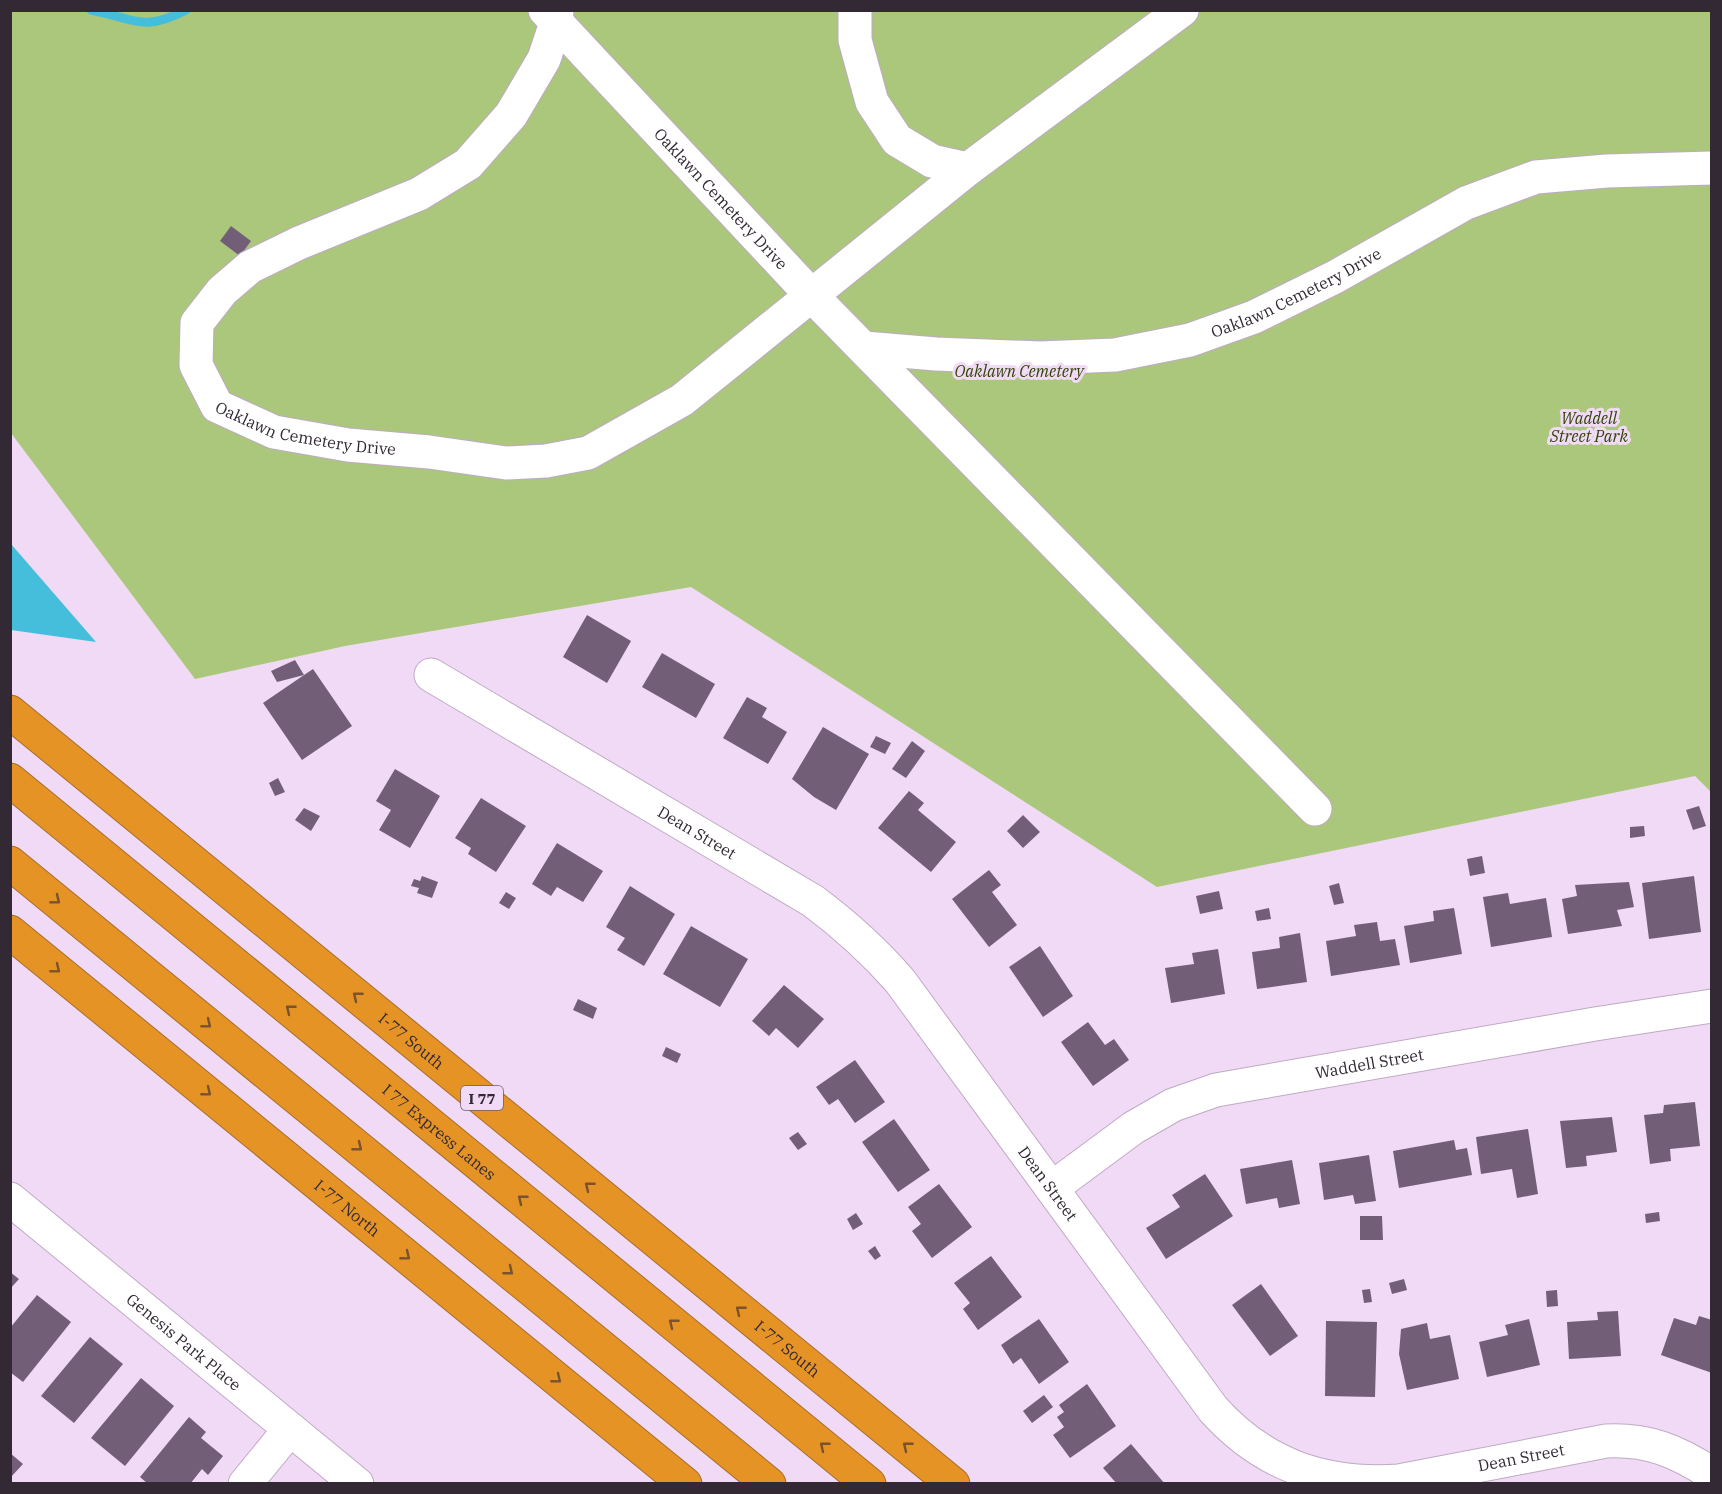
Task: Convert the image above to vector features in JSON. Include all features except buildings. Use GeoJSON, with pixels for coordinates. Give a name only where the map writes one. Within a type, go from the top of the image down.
{"type":"FeatureCollection","features":[{"type":"Feature","properties":{"kind":"highway","name":"I-77 South"},"geometry":{"type":"LineString","coordinates":[[10,712],[953,1484]]}},
{"type":"Feature","properties":{"kind":"highway","name":"I 77 Express Lanes"},"geometry":{"type":"LineString","coordinates":[[10,780],[869,1484]]}},
{"type":"Feature","properties":{"kind":"highway"},"geometry":{"type":"LineString","coordinates":[[10,863],[769,1484]]}},
{"type":"Feature","properties":{"kind":"highway","name":"I-77 North"},"geometry":{"type":"LineString","coordinates":[[10,932],[685,1484]]}},
{"type":"Feature","properties":{"kind":"street"},"geometry":{"type":"LineString","coordinates":[[855,10],[855,40],[873,102],[897,140],[933,161],[968,169]]}},
{"type":"Feature","properties":{"kind":"street","name":"Oaklawn Cemetery Drive"},"geometry":{"type":"LineString","coordinates":[[553,14],[544,59],[511,115],[468,164],[419,194],[299,243],[250,267],[222,291],[197,323],[196,365],[218,406],[274,432],[348,445],[429,452],[506,463],[546,461],[588,453],[682,400],[968,169],[1182,10]]}},
{"type":"Feature","properties":{"kind":"street","name":"Oaklawn Cemetery Drive"},"geometry":{"type":"LineString","coordinates":[[553,14],[812,296],[1316,809]]}},
{"type":"Feature","properties":{"kind":"street","name":"Oaklawn Cemetery Drive"},"geometry":{"type":"LineString","coordinates":[[864,348],[936,354],[1040,358],[1115,355],[1190,340],[1254,317],[1335,277],[1466,203],[1536,177],[1607,171],[1712,168]]}},
{"type":"Feature","properties":{"kind":"street","name":"Dean Street"},"geometry":{"type":"LineString","coordinates":[[431,675],[813,901],[837,919],[880,959],[900,981],[1213,1408],[1257,1449],[1275,1460],[1312,1475],[1334,1479],[1388,1482],[1606,1441],[1623,1440],[1656,1445],[1687,1458],[1712,1474]]}},
{"type":"Feature","properties":{"kind":"street","name":"Waddell Street"},"geometry":{"type":"LineString","coordinates":[[1052,1188],[1133,1128],[1173,1105],[1216,1090],[1712,1006]]}},
{"type":"Feature","properties":{"kind":"street","name":"Genesis Park Place"},"geometry":{"type":"LineString","coordinates":[[10,1199],[357,1484]]}},
{"type":"Feature","properties":{"kind":"street"},"geometry":{"type":"LineString","coordinates":[[245,1484],[290,1429]]}},
{"type":"Feature","properties":{"kind":"green space","name":"Oaklawn Cemetery"},"geometry":{"type":"Polygon","coordinates":[[[11,11],[1711,11],[1711,792],[1695,776],[1157,887],[691,587],[345,646],[195,679],[11,433],[11,11]]]}},
{"type":"Feature","properties":{"kind":"water"},"geometry":{"type":"Polygon","coordinates":[[[11,544],[96,642],[11,630],[11,544]]]}},
{"type":"Feature","properties":{"kind":"waterway"},"geometry":{"type":"LineString","coordinates":[[91,10],[138,22],[158,21],[186,10]]}},
{"type":"Feature","properties":{"kind":"park label","name":"Waddell Street Park"},"geometry":{"type":"Point","coordinates":[1589,427]}}]}
